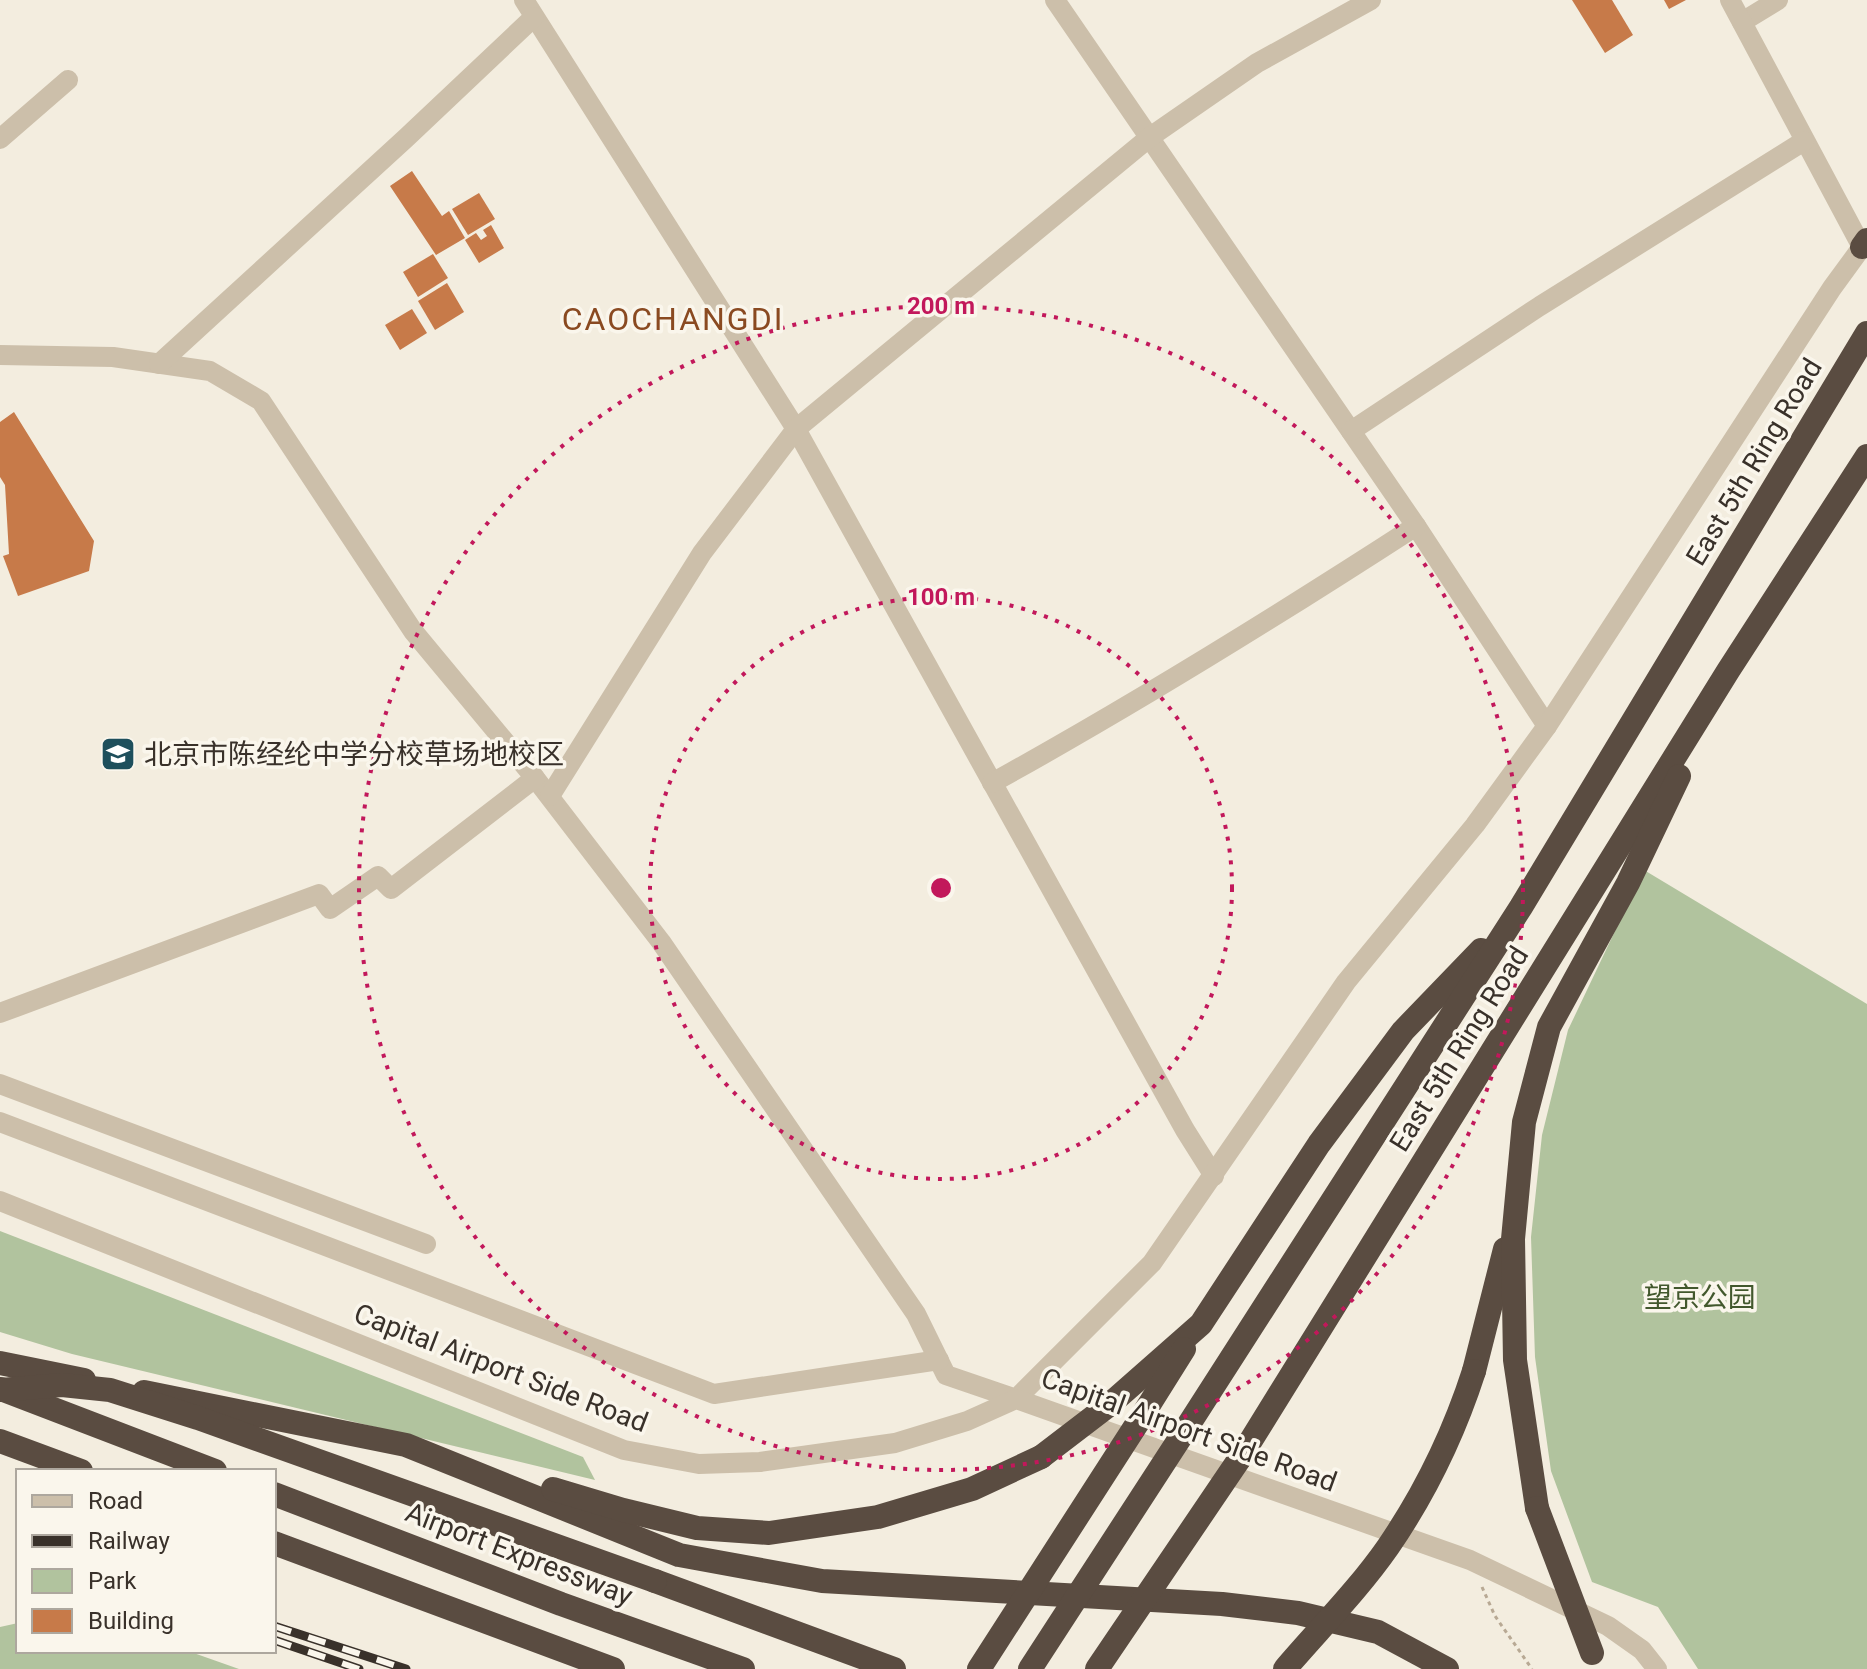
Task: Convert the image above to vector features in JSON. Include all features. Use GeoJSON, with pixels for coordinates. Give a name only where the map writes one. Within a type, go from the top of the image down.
{"type":"FeatureCollection","features":[{"type":"Feature","properties":{"kind":"highway","name":"East 5th Ring Road"},"geometry":{"type":"LineString","coordinates":[[1030,1669],[1521,907],[1867,333]]}},
{"type":"Feature","properties":{"kind":"highway","name":"East 5th Ring Road"},"geometry":{"type":"LineString","coordinates":[[1097,1669],[1240,1458],[1728,671],[1867,456]]}},
{"type":"Feature","properties":{"kind":"highway"},"geometry":{"type":"LineString","coordinates":[[1596,1661],[1537,1508],[1515,1360],[1513,1239],[1524,1122],[1549,1027],[1628,883],[1728,671]]}},
{"type":"Feature","properties":{"kind":"highway"},"geometry":{"type":"LineString","coordinates":[[979,1669],[1319,1144],[1403,1031],[1521,907]]}},
{"type":"Feature","properties":{"kind":"highway"},"geometry":{"type":"LineString","coordinates":[[1285,1669],[1388,1546],[1424,1486],[1458,1419],[1474,1371],[1516,1204]]}},
{"type":"Feature","properties":{"kind":"highway"},"geometry":{"type":"LineString","coordinates":[[0,1363],[406,1445],[623,1510],[697,1528],[769,1533],[878,1517],[972,1489],[1041,1457],[1109,1405],[1201,1324]]}},
{"type":"Feature","properties":{"kind":"highway"},"geometry":{"type":"LineString","coordinates":[[0,1389],[62,1385],[110,1390],[198,1418],[894,1669]]}},
{"type":"Feature","properties":{"kind":"highway"},"geometry":{"type":"LineString","coordinates":[[0,1389],[210,1469]]}},
{"type":"Feature","properties":{"kind":"highway"},"geometry":{"type":"LineString","coordinates":[[0,1441],[76,1469]]}},
{"type":"Feature","properties":{"kind":"highway"},"geometry":{"type":"LineString","coordinates":[[406,1445],[679,1555],[822,1581],[1222,1604],[1298,1613],[1378,1632],[1447,1669]]}},
{"type":"Feature","properties":{"kind":"highway","name":"Airport Expressway"},"geometry":{"type":"LineString","coordinates":[[276,1495],[561,1604],[743,1669]]}},
{"type":"Feature","properties":{"kind":"highway"},"geometry":{"type":"LineString","coordinates":[[276,1544],[613,1669]]}},
{"type":"Feature","properties":{"kind":"street"},"geometry":{"type":"LineString","coordinates":[[1055,0],[1416,526],[1547,726]]}},
{"type":"Feature","properties":{"kind":"street"},"geometry":{"type":"LineString","coordinates":[[550,796],[702,553],[796,429],[1150,137],[1257,63],[1371,0]]}},
{"type":"Feature","properties":{"kind":"street"},"geometry":{"type":"LineString","coordinates":[[0,355],[113,357],[210,371],[261,401],[413,631],[550,796],[661,942],[916,1314],[946,1375],[1016,1399],[1152,1263],[1346,982],[1475,825],[1547,726],[1832,288],[1865,243],[1804,141],[1730,0]]}},
{"type":"Feature","properties":{"kind":"street"},"geometry":{"type":"LineString","coordinates":[[1742,22],[1778,0]]}},
{"type":"Feature","properties":{"kind":"street"},"geometry":{"type":"LineString","coordinates":[[159,364],[406,138],[529,8],[796,429],[1185,1130],[1214,1176]]}},
{"type":"Feature","properties":{"kind":"street"},"geometry":{"type":"LineString","coordinates":[[0,139],[68,80]]}},
{"type":"Feature","properties":{"kind":"street"},"geometry":{"type":"LineString","coordinates":[[1351,431],[1540,306],[1804,141]]}},
{"type":"Feature","properties":{"kind":"street"},"geometry":{"type":"LineString","coordinates":[[992,783],[1086,731],[1251,632],[1416,526]]}},
{"type":"Feature","properties":{"kind":"street"},"geometry":{"type":"LineString","coordinates":[[0,1013],[319,894],[330,909],[378,876],[391,889],[535,778]]}},
{"type":"Feature","properties":{"kind":"street"},"geometry":{"type":"LineString","coordinates":[[0,1084],[426,1244]]}},
{"type":"Feature","properties":{"kind":"street"},"geometry":{"type":"LineString","coordinates":[[0,1122],[714,1394],[939,1360]]}},
{"type":"Feature","properties":{"kind":"street","name":"Capital Airport Side Road"},"geometry":{"type":"LineString","coordinates":[[0,1201],[624,1450],[699,1464],[760,1462],[895,1443],[967,1421],[1016,1399],[1470,1560],[1608,1626],[1642,1650],[1657,1669]]}},
{"type":"Feature","properties":{"kind":"path"},"geometry":{"type":"LineString","coordinates":[[1470,1560],[1495,1616],[1532,1669]]}},
{"type":"Feature","properties":{"kind":"green space","name":"望京公园"},"geometry":{"type":"Polygon","coordinates":[[[1644,870],[1867,1004],[1867,1669],[1698,1669],[1658,1607],[1592,1582],[1551,1471],[1535,1357],[1531,1237],[1542,1135],[1568,1030],[1644,870]]]}},
{"type":"Feature","properties":{"kind":"green space"},"geometry":{"type":"Polygon","coordinates":[[[0,1231],[583,1457],[595,1480],[72,1354],[0,1332],[0,1231]]]}},
{"type":"Feature","properties":{"kind":"green space"},"geometry":{"type":"Polygon","coordinates":[[[16,1623],[16,1653],[194,1653],[239,1669],[0,1669],[0,1627],[16,1623]]]}},
{"type":"Feature","properties":{"kind":"building"},"geometry":{"type":"Polygon","coordinates":[[[1572,0],[1612,0],[1633,35],[1605,53],[1572,0]]]}},
{"type":"Feature","properties":{"kind":"building"},"geometry":{"type":"Polygon","coordinates":[[[1664,0],[1686,0],[1669,9],[1664,0]]]}},
{"type":"Feature","properties":{"kind":"building"},"geometry":{"type":"Polygon","coordinates":[[[412,171],[442,216],[449,211],[465,238],[436,255],[390,186],[412,171]]]}},
{"type":"Feature","properties":{"kind":"building"},"geometry":{"type":"Polygon","coordinates":[[[479,193],[495,219],[468,235],[452,209],[479,193]]]}},
{"type":"Feature","properties":{"kind":"building"},"geometry":{"type":"Polygon","coordinates":[[[491,225],[504,248],[479,263],[465,240],[476,233],[481,240],[487,236],[483,230],[491,225]]]}},
{"type":"Feature","properties":{"kind":"building"},"geometry":{"type":"Polygon","coordinates":[[[433,254],[448,278],[418,297],[403,272],[433,254]]]}},
{"type":"Feature","properties":{"kind":"building"},"geometry":{"type":"Polygon","coordinates":[[[447,283],[464,312],[435,330],[418,301],[447,283]]]}},
{"type":"Feature","properties":{"kind":"building"},"geometry":{"type":"Polygon","coordinates":[[[412,309],[427,333],[400,350],[385,325],[412,309]]]}},
{"type":"Feature","properties":{"kind":"building"},"geometry":{"type":"Polygon","coordinates":[[[14,412],[94,541],[89,571],[18,596],[3,556],[9,554],[5,485],[0,477],[0,422],[14,412]]]}},
{"type":"Feature","properties":{"kind":"railway"},"geometry":{"type":"LineString","coordinates":[[276,1627],[406,1669]]}},
{"type":"Feature","properties":{"kind":"railway"},"geometry":{"type":"LineString","coordinates":[[276,1641],[359,1669]]}},
{"type":"Feature","properties":{"kind":"place","name":"北京市陈经纶中学分校草场地校区"},"geometry":{"type":"Point","coordinates":[118,754]}},
{"type":"Feature","properties":{"kind":"district","name":"CAOCHANGDI"},"geometry":{"type":"Point","coordinates":[673,319]}}]}
